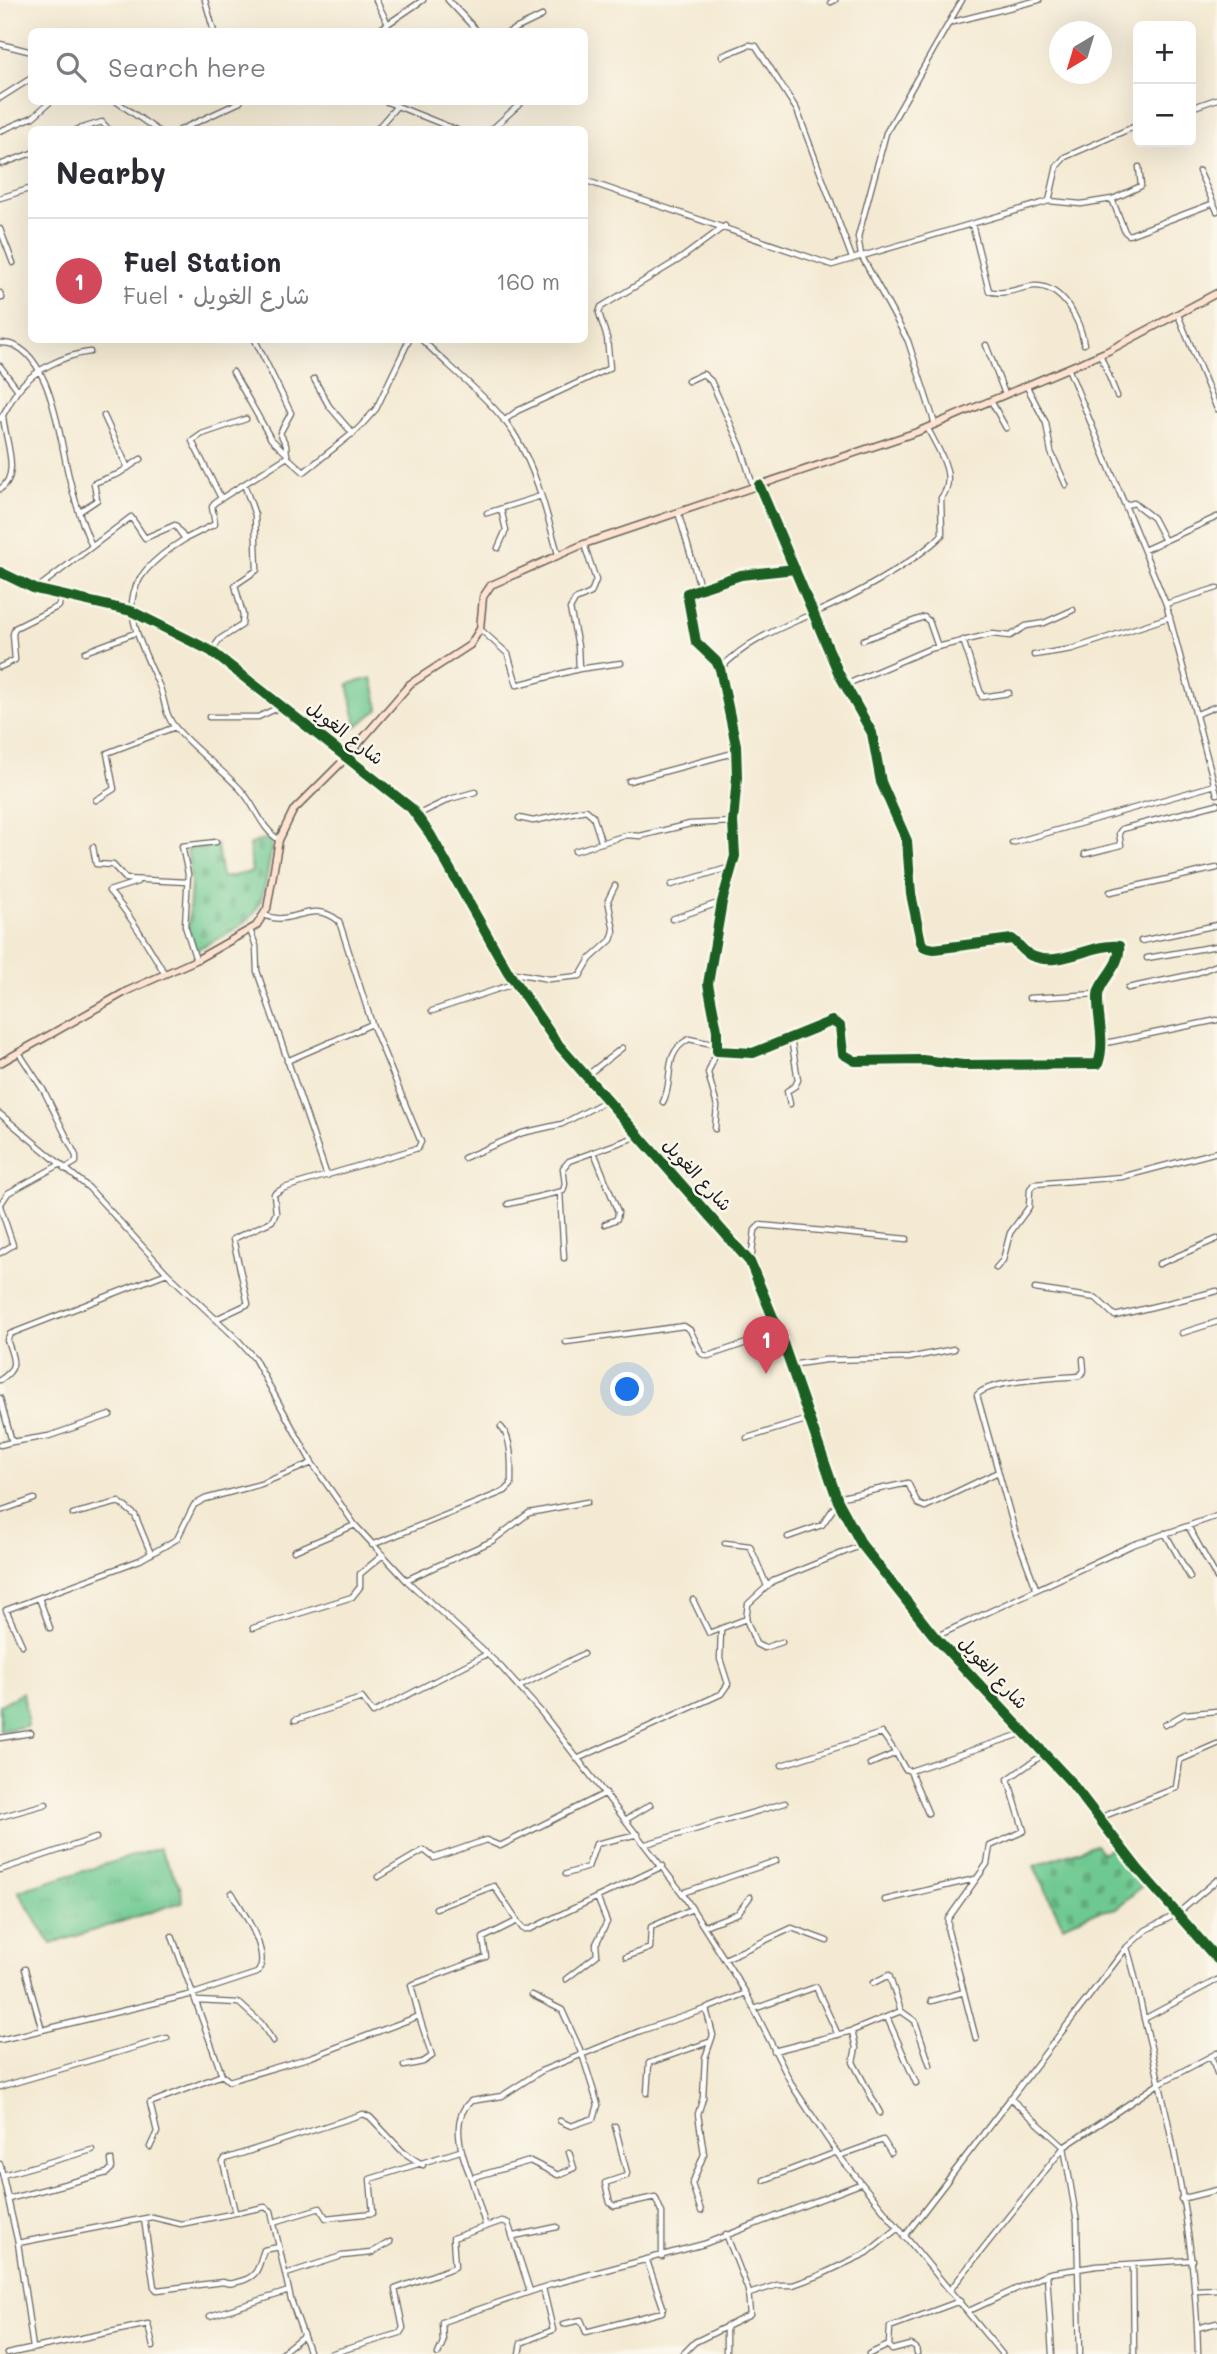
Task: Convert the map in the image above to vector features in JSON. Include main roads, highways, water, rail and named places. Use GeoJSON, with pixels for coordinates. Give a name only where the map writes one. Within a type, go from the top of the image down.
{"type":"FeatureCollection","features":[{"type":"Feature","properties":{"kind":"place","name":"Fuel Station"},"geometry":{"type":"Point","coordinates":[766,1374]}}]}
